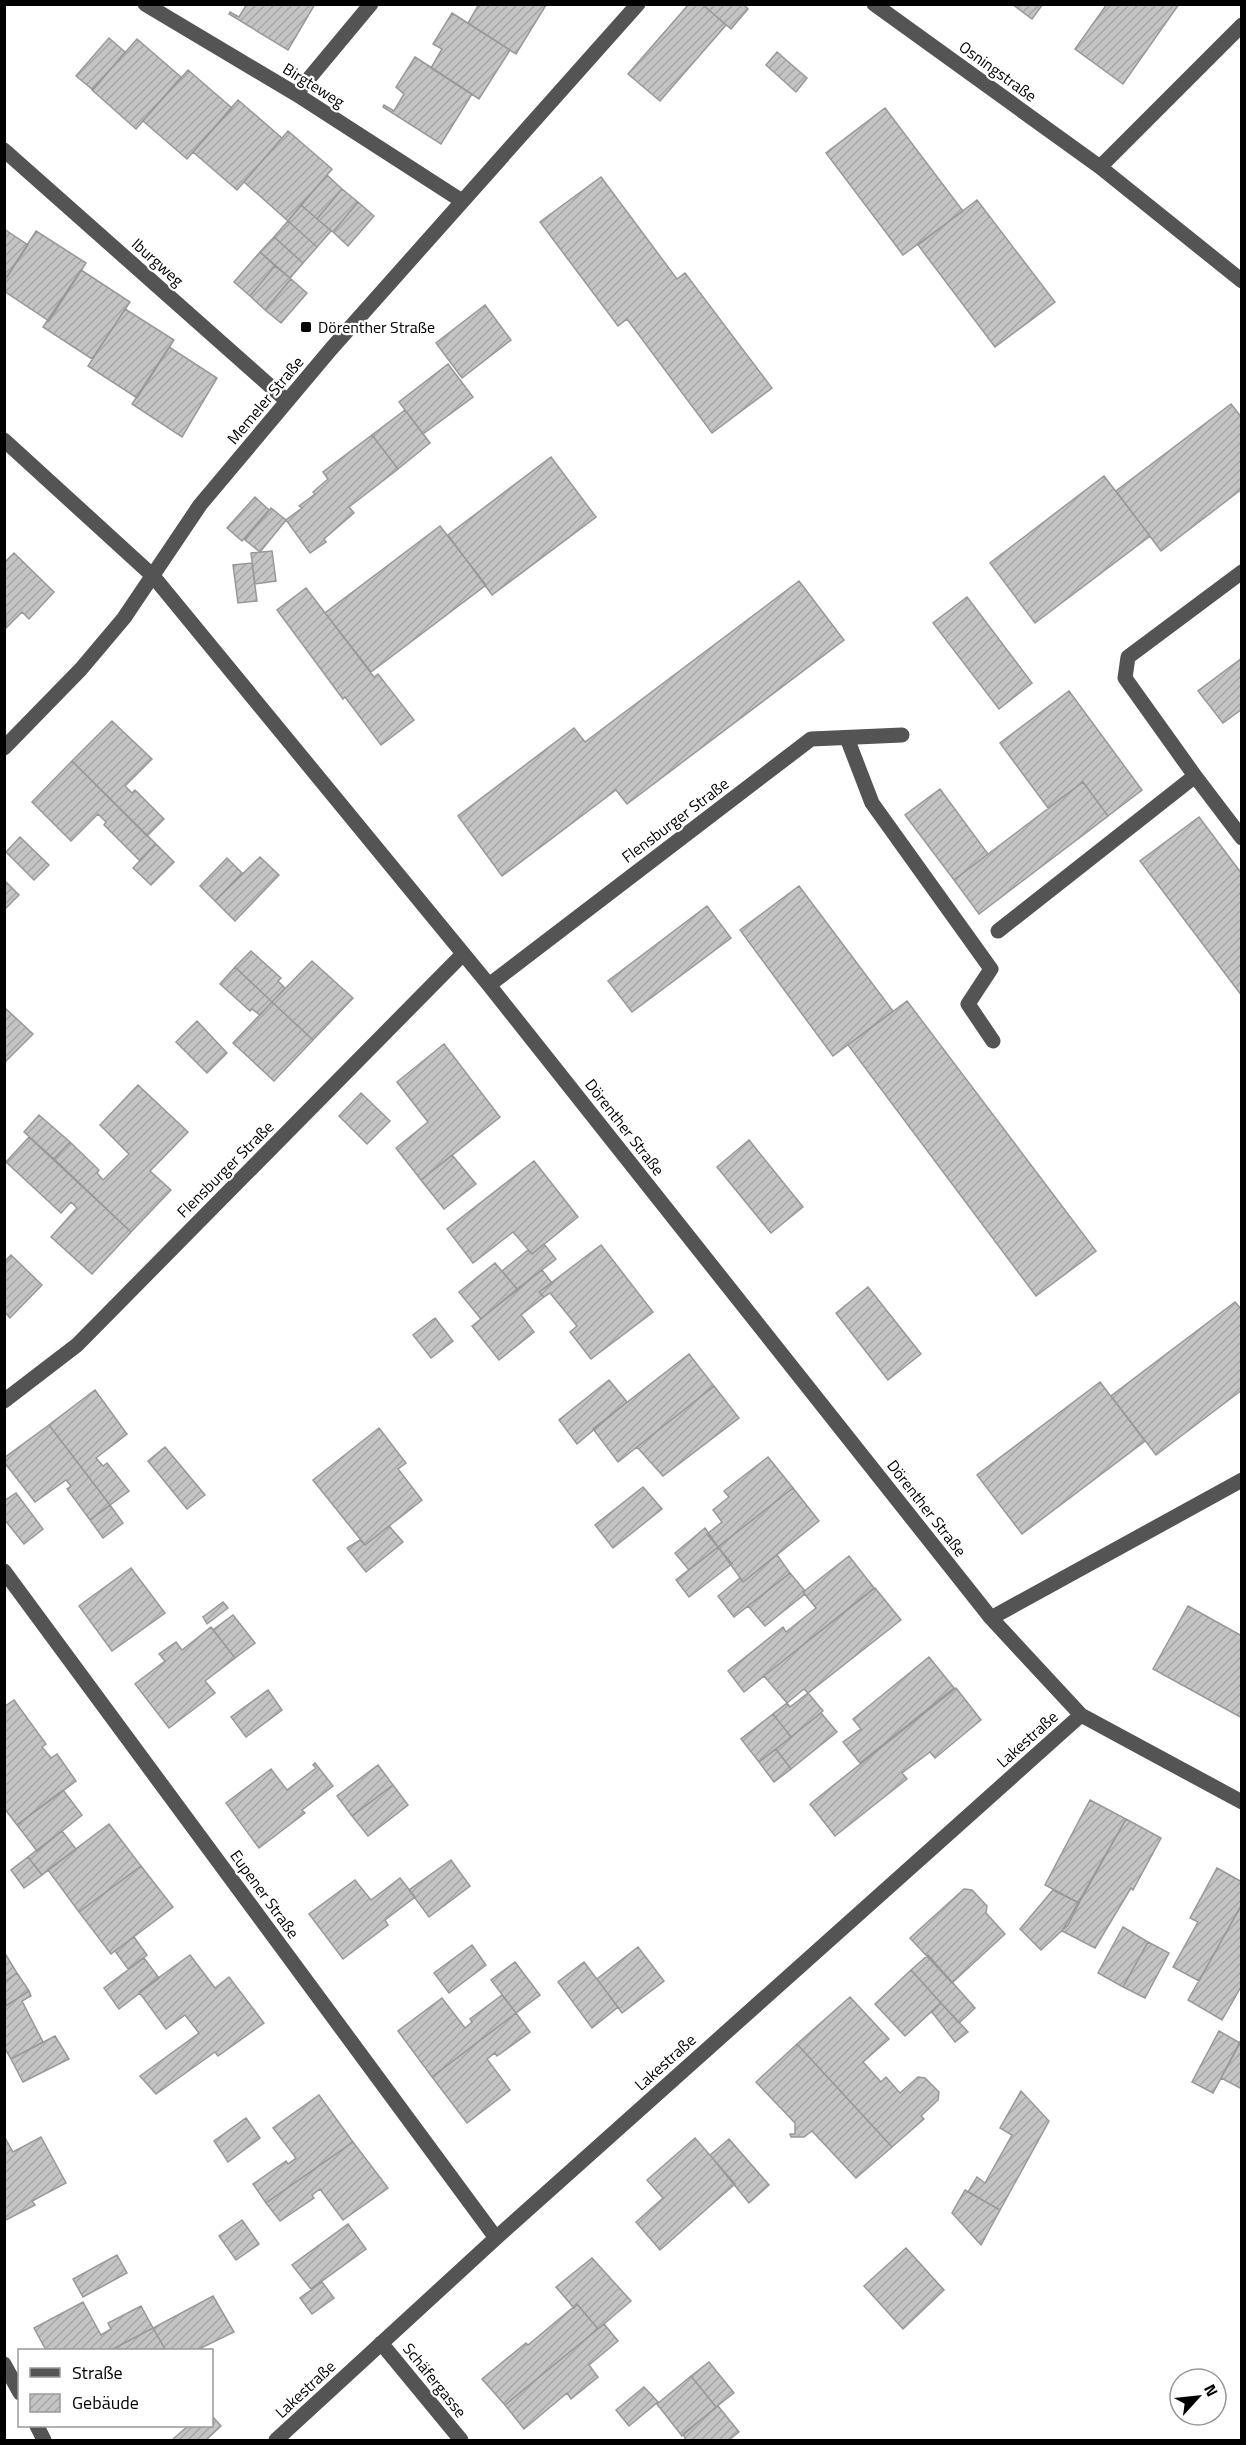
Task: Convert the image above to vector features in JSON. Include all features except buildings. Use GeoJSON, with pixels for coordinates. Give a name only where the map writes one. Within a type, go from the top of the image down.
{"type":"FeatureCollection","features":[{"type":"Feature","properties":{"kind":"street","name":"Birgteweg"},"geometry":{"type":"LineString","coordinates":[[145,4],[296,94],[462,201]]}},
{"type":"Feature","properties":{"kind":"street"},"geometry":{"type":"LineString","coordinates":[[296,94],[371,4]]}},
{"type":"Feature","properties":{"kind":"street","name":"Memeler Straße"},"geometry":{"type":"LineString","coordinates":[[4,748],[81,669],[124,618],[200,505],[287,401],[638,4]]}},
{"type":"Feature","properties":{"kind":"street","name":"Osningstraße"},"geometry":{"type":"LineString","coordinates":[[874,4],[1100,167],[1242,281]]}},
{"type":"Feature","properties":{"kind":"street"},"geometry":{"type":"LineString","coordinates":[[1100,167],[1242,25]]}},
{"type":"Feature","properties":{"kind":"street","name":"Iburgweg"},"geometry":{"type":"LineString","coordinates":[[4,150],[287,401]]}},
{"type":"Feature","properties":{"kind":"street","name":"Dörenther Straße"},"geometry":{"type":"LineString","coordinates":[[4,440],[153,576],[489,985],[992,1618],[1081,1715],[1242,1802]]}},
{"type":"Feature","properties":{"kind":"street"},"geometry":{"type":"LineString","coordinates":[[1242,572],[1128,657],[1125,678],[1194,776],[1242,838]]}},
{"type":"Feature","properties":{"kind":"street","name":"Flensburger Straße"},"geometry":{"type":"LineString","coordinates":[[489,985],[811,739],[902,735]]}},
{"type":"Feature","properties":{"kind":"street"},"geometry":{"type":"LineString","coordinates":[[847,738],[872,803],[991,969],[968,1004],[993,1041]]}},
{"type":"Feature","properties":{"kind":"street"},"geometry":{"type":"LineString","coordinates":[[998,931],[1194,776]]}},
{"type":"Feature","properties":{"kind":"street","name":"Flensburger Straße"},"geometry":{"type":"LineString","coordinates":[[4,1401],[77,1345],[463,954]]}},
{"type":"Feature","properties":{"kind":"street"},"geometry":{"type":"LineString","coordinates":[[992,1618],[1242,1480]]}},
{"type":"Feature","properties":{"kind":"street","name":"Eupener Straße"},"geometry":{"type":"LineString","coordinates":[[4,1571],[496,2238]]}},
{"type":"Feature","properties":{"kind":"street","name":"Lakestraße"},"geometry":{"type":"LineString","coordinates":[[276,2440],[496,2238],[1081,1715]]}},
{"type":"Feature","properties":{"kind":"street","name":"Schäfergasse"},"geometry":{"type":"LineString","coordinates":[[381,2343],[461,2440]]}},
{"type":"Feature","properties":{"kind":"street"},"geometry":{"type":"LineString","coordinates":[[4,2364],[18,2389]]}},
{"type":"Feature","properties":{"kind":"place","name":"Dörenther Straße"},"geometry":{"type":"Point","coordinates":[306,327]}}]}
